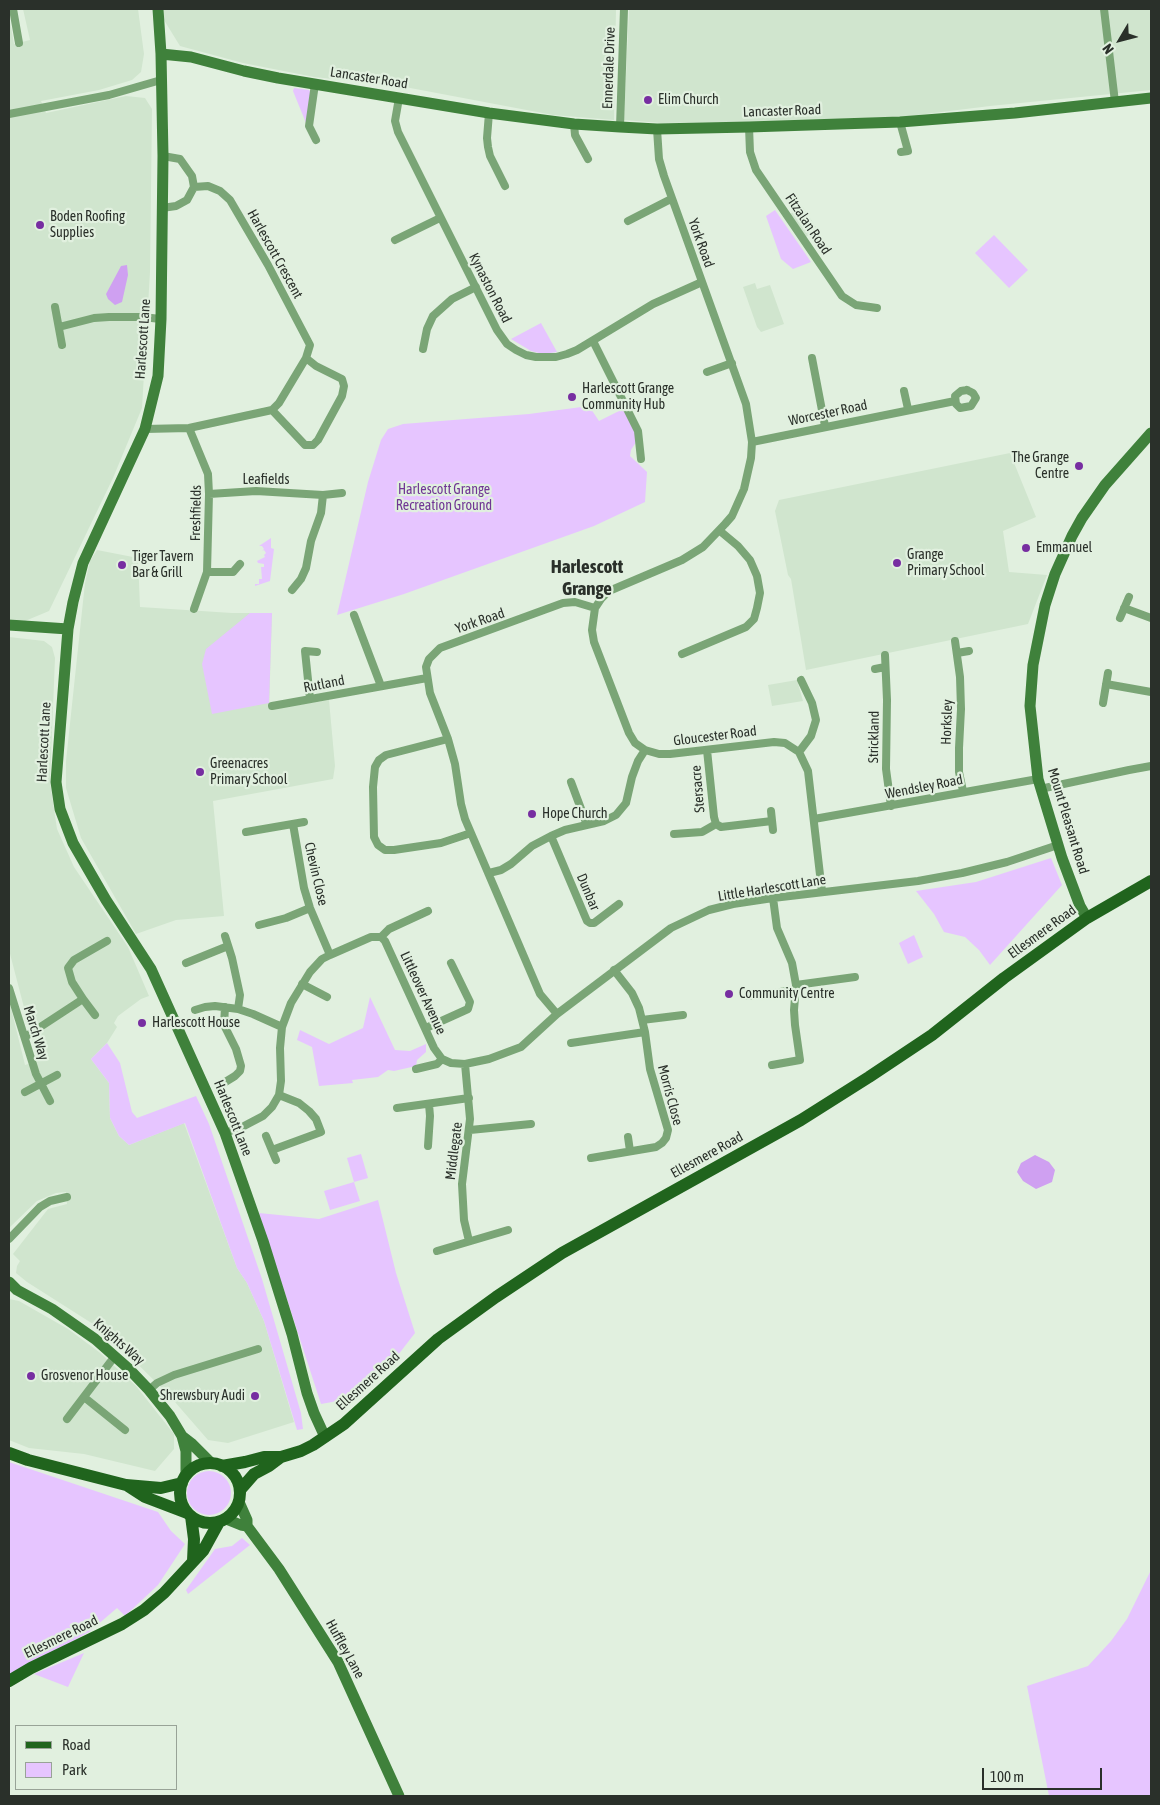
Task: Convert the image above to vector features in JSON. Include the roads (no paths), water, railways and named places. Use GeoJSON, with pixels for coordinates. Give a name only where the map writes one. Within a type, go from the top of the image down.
{"type":"FeatureCollection","features":[{"type":"Feature","properties":{"kind":"main road","name":"Ellesmere Road"},"geometry":{"type":"LineString","coordinates":[[217,1465],[246,1462],[264,1456],[281,1457],[300,1451],[325,1437],[344,1424],[438,1339],[496,1297],[562,1253],[801,1120],[869,1077],[932,1035],[1004,978],[1087,918],[1151,881]]}},
{"type":"Feature","properties":{"kind":"main road"},"geometry":{"type":"LineString","coordinates":[[9,1453],[28,1460],[126,1485],[162,1488],[184,1479],[193,1468],[202,1465],[217,1465],[234,1476],[239,1496],[231,1515],[222,1521],[210,1524],[200,1522],[126,1485]]}},
{"type":"Feature","properties":{"kind":"main road","name":"Ellesmere Road"},"geometry":{"type":"LineString","coordinates":[[239,1496],[254,1474],[270,1466],[281,1457]]}},
{"type":"Feature","properties":{"kind":"main road"},"geometry":{"type":"LineString","coordinates":[[184,1479],[181,1499],[189,1515],[194,1540],[192,1561]]}},
{"type":"Feature","properties":{"kind":"main road","name":"Ellesmere Road"},"geometry":{"type":"LineString","coordinates":[[9,1681],[31,1668],[122,1624],[144,1610],[164,1593],[203,1551],[222,1521]]}},
{"type":"Feature","properties":{"kind":"street"},"geometry":{"type":"LineString","coordinates":[[13,9],[19,43]]}},
{"type":"Feature","properties":{"kind":"street","name":"Harlescott Lane"},"geometry":{"type":"LineString","coordinates":[[158,9],[163,156],[161,319],[158,376],[145,429],[83,563],[73,602],[68,630],[56,782],[60,809],[74,843],[86,866],[151,970],[225,1133],[263,1241],[292,1334],[306,1393],[325,1437]]}},
{"type":"Feature","properties":{"kind":"street","name":"Ennerdale Drive"},"geometry":{"type":"LineString","coordinates":[[620,127],[624,9]]}},
{"type":"Feature","properties":{"kind":"street"},"geometry":{"type":"LineString","coordinates":[[1104,9],[1114,102]]}},
{"type":"Feature","properties":{"kind":"street","name":"Lancaster Road"},"geometry":{"type":"LineString","coordinates":[[161,54],[190,57],[244,71],[315,84],[489,113],[574,124],[657,129],[900,122],[1151,98]]}},
{"type":"Feature","properties":{"kind":"street"},"geometry":{"type":"LineString","coordinates":[[9,114],[108,95],[161,80]]}},
{"type":"Feature","properties":{"kind":"street"},"geometry":{"type":"LineString","coordinates":[[315,84],[309,126],[316,140]]}},
{"type":"Feature","properties":{"kind":"street","name":"Kynaston Road"},"geometry":{"type":"LineString","coordinates":[[398,98],[395,121],[398,132],[440,218],[499,334],[508,344],[526,355],[556,357],[577,350],[659,301],[702,282]]}},
{"type":"Feature","properties":{"kind":"street"},"geometry":{"type":"LineString","coordinates":[[489,113],[487,138],[490,156],[506,186]]}},
{"type":"Feature","properties":{"kind":"street"},"geometry":{"type":"LineString","coordinates":[[900,122],[908,151],[901,152]]}},
{"type":"Feature","properties":{"kind":"street"},"geometry":{"type":"LineString","coordinates":[[574,124],[575,135],[588,159]]}},
{"type":"Feature","properties":{"kind":"street","name":"Fitzalan Road"},"geometry":{"type":"LineString","coordinates":[[749,127],[750,152],[756,170],[842,296],[856,305],[877,308]]}},
{"type":"Feature","properties":{"kind":"street","name":"York Road"},"geometry":{"type":"LineString","coordinates":[[427,678],[426,667],[429,659],[440,648],[563,604],[574,602],[595,608],[609,591],[682,560],[702,547],[720,531],[732,516],[744,489],[751,458],[752,442],[746,404],[671,198],[660,159],[657,129]]}},
{"type":"Feature","properties":{"kind":"street"},"geometry":{"type":"LineString","coordinates":[[162,208],[176,206],[187,200],[194,187],[192,176],[180,159],[163,156]]}},
{"type":"Feature","properties":{"kind":"street","name":"Harlescott Crescent"},"geometry":{"type":"LineString","coordinates":[[194,187],[208,186],[220,191],[230,200],[272,273],[310,345],[306,358]]}},
{"type":"Feature","properties":{"kind":"street"},"geometry":{"type":"LineString","coordinates":[[628,221],[671,198]]}},
{"type":"Feature","properties":{"kind":"street"},"geometry":{"type":"LineString","coordinates":[[395,240],[440,218]]}},
{"type":"Feature","properties":{"kind":"street"},"geometry":{"type":"LineString","coordinates":[[423,349],[427,329],[433,316],[452,298],[476,287]]}},
{"type":"Feature","properties":{"kind":"street"},"geometry":{"type":"LineString","coordinates":[[55,307],[62,345]]}},
{"type":"Feature","properties":{"kind":"street"},"geometry":{"type":"LineString","coordinates":[[59,327],[110,316],[161,319]]}},
{"type":"Feature","properties":{"kind":"street"},"geometry":{"type":"LineString","coordinates":[[593,341],[638,431],[641,459]]}},
{"type":"Feature","properties":{"kind":"street"},"geometry":{"type":"LineString","coordinates":[[145,429],[189,428],[272,410],[279,403],[306,358],[316,366],[342,380],[344,386],[342,396],[318,440],[313,445],[306,445],[272,410]]}},
{"type":"Feature","properties":{"kind":"street"},"geometry":{"type":"LineString","coordinates":[[812,358],[825,426]]}},
{"type":"Feature","properties":{"kind":"street"},"geometry":{"type":"LineString","coordinates":[[707,372],[732,363]]}},
{"type":"Feature","properties":{"kind":"street"},"geometry":{"type":"LineString","coordinates":[[904,391],[908,410]]}},
{"type":"Feature","properties":{"kind":"street","name":"Worcester Road"},"geometry":{"type":"LineString","coordinates":[[752,442],[955,400]]}},
{"type":"Feature","properties":{"kind":"street","name":"Freshfields"},"geometry":{"type":"LineString","coordinates":[[189,428],[208,474],[209,494],[207,572],[194,609]]}},
{"type":"Feature","properties":{"kind":"street","name":"Mount Pleasant Road"},"geometry":{"type":"LineString","coordinates":[[1087,918],[1080,906],[1058,846],[1039,784],[1032,732],[1031,681],[1041,624],[1055,574],[1082,518],[1105,485],[1151,433]]}},
{"type":"Feature","properties":{"kind":"street"},"geometry":{"type":"LineString","coordinates":[[630,450],[640,450]]}},
{"type":"Feature","properties":{"kind":"street","name":"Leafields"},"geometry":{"type":"LineString","coordinates":[[209,494],[256,491],[324,495],[342,493]]}},
{"type":"Feature","properties":{"kind":"street"},"geometry":{"type":"LineString","coordinates":[[292,590],[301,579],[306,568],[311,541],[324,495]]}},
{"type":"Feature","properties":{"kind":"street"},"geometry":{"type":"LineString","coordinates":[[682,654],[746,628],[754,619],[758,608],[760,593],[757,576],[750,560],[738,546],[720,531]]}},
{"type":"Feature","properties":{"kind":"street"},"geometry":{"type":"LineString","coordinates":[[207,572],[235,575],[240,564]]}},
{"type":"Feature","properties":{"kind":"street"},"geometry":{"type":"LineString","coordinates":[[1120,618],[1129,597]]}},
{"type":"Feature","properties":{"kind":"street"},"geometry":{"type":"LineString","coordinates":[[489,873],[501,870],[532,846],[551,836],[565,830],[604,821],[616,815],[626,803],[632,777],[638,761],[645,750],[635,743],[629,733],[598,656],[592,630],[595,608]]}},
{"type":"Feature","properties":{"kind":"street"},"geometry":{"type":"LineString","coordinates":[[1124,608],[1151,618]]}},
{"type":"Feature","properties":{"kind":"street"},"geometry":{"type":"LineString","coordinates":[[354,615],[381,686]]}},
{"type":"Feature","properties":{"kind":"street"},"geometry":{"type":"LineString","coordinates":[[9,626],[68,630]]}},
{"type":"Feature","properties":{"kind":"street","name":"Horksley"},"geometry":{"type":"LineString","coordinates":[[955,641],[961,709],[958,748],[959,772],[963,792]]}},
{"type":"Feature","properties":{"kind":"street"},"geometry":{"type":"LineString","coordinates":[[310,699],[302,650],[317,652]]}},
{"type":"Feature","properties":{"kind":"street"},"geometry":{"type":"LineString","coordinates":[[957,653],[969,651]]}},
{"type":"Feature","properties":{"kind":"street","name":"Strickland"},"geometry":{"type":"LineString","coordinates":[[885,655],[886,769],[891,806]]}},
{"type":"Feature","properties":{"kind":"street"},"geometry":{"type":"LineString","coordinates":[[875,669],[886,667]]}},
{"type":"Feature","properties":{"kind":"street"},"geometry":{"type":"LineString","coordinates":[[1102,703],[1108,673]]}},
{"type":"Feature","properties":{"kind":"street"},"geometry":{"type":"LineString","coordinates":[[427,678],[430,692],[448,739],[455,764],[461,804],[471,833],[540,994],[556,1014]]}},
{"type":"Feature","properties":{"kind":"street","name":"Rutland"},"geometry":{"type":"LineString","coordinates":[[272,706],[427,678]]}},
{"type":"Feature","properties":{"kind":"street"},"geometry":{"type":"LineString","coordinates":[[801,680],[812,703],[816,720],[811,736],[800,752],[808,772],[822,892]]}},
{"type":"Feature","properties":{"kind":"street"},"geometry":{"type":"LineString","coordinates":[[1106,684],[1151,692]]}},
{"type":"Feature","properties":{"kind":"street"},"geometry":{"type":"LineString","coordinates":[[448,739],[386,756],[379,760],[375,767],[373,787],[374,838],[378,845],[385,850],[394,850],[441,843],[471,833]]}},
{"type":"Feature","properties":{"kind":"street","name":"Gloucester Road"},"geometry":{"type":"LineString","coordinates":[[645,750],[659,754],[774,742],[785,744],[800,752]]}},
{"type":"Feature","properties":{"kind":"street","name":"Stersacre"},"geometry":{"type":"LineString","coordinates":[[707,750],[716,824],[721,827],[772,821]]}},
{"type":"Feature","properties":{"kind":"street","name":"Wendsley Road"},"geometry":{"type":"LineString","coordinates":[[814,819],[963,792],[1039,784],[1151,766]]}},
{"type":"Feature","properties":{"kind":"street"},"geometry":{"type":"LineString","coordinates":[[571,782],[587,826]]}},
{"type":"Feature","properties":{"kind":"street"},"geometry":{"type":"LineString","coordinates":[[771,810],[773,830]]}},
{"type":"Feature","properties":{"kind":"street"},"geometry":{"type":"LineString","coordinates":[[246,832],[304,822]]}},
{"type":"Feature","properties":{"kind":"street","name":"Chevin Close"},"geometry":{"type":"LineString","coordinates":[[293,824],[304,888],[310,908],[330,955]]}},
{"type":"Feature","properties":{"kind":"street","name":"Stersacre"},"geometry":{"type":"LineString","coordinates":[[674,834],[702,832],[716,824]]}},
{"type":"Feature","properties":{"kind":"street","name":"Dunbar"},"geometry":{"type":"LineString","coordinates":[[551,836],[590,923],[594,923],[619,904]]}},
{"type":"Feature","properties":{"kind":"street","name":"Little Harlescott Lane"},"geometry":{"type":"LineString","coordinates":[[442,1059],[451,1063],[465,1064],[502,1055],[521,1047],[556,1014],[671,928],[709,910],[733,904],[774,898],[918,881],[962,873],[1007,862],[1058,846]]}},
{"type":"Feature","properties":{"kind":"street"},"geometry":{"type":"LineString","coordinates":[[772,1065],[800,1060],[794,1010],[796,988],[792,963],[778,928],[774,898]]}},
{"type":"Feature","properties":{"kind":"street"},"geometry":{"type":"LineString","coordinates":[[259,925],[286,918],[310,908]]}},
{"type":"Feature","properties":{"kind":"street"},"geometry":{"type":"LineString","coordinates":[[225,1133],[263,1116],[272,1107],[279,1095],[282,1027],[291,1003],[302,984],[322,959],[371,937],[381,937],[389,929],[424,913],[425,924]]}},
{"type":"Feature","properties":{"kind":"street"},"geometry":{"type":"LineString","coordinates":[[225,936],[240,995],[238,1009]]}},
{"type":"Feature","properties":{"kind":"street","name":"Littleover Avenue"},"geometry":{"type":"LineString","coordinates":[[381,937],[385,941],[434,1048],[442,1059]]}},
{"type":"Feature","properties":{"kind":"street"},"geometry":{"type":"LineString","coordinates":[[95,1015],[83,1000],[69,975],[68,968],[74,960],[107,941]]}},
{"type":"Feature","properties":{"kind":"street"},"geometry":{"type":"LineString","coordinates":[[186,963],[228,946]]}},
{"type":"Feature","properties":{"kind":"street"},"geometry":{"type":"LineString","coordinates":[[426,1028],[468,1009],[470,1002],[453,967],[445,974]]}},
{"type":"Feature","properties":{"kind":"street","name":"Morris Close"},"geometry":{"type":"LineString","coordinates":[[590,1158],[656,1147],[666,1138],[668,1130],[650,1069],[642,1020],[632,993],[614,970]]}},
{"type":"Feature","properties":{"kind":"street"},"geometry":{"type":"LineString","coordinates":[[748,996],[855,977]]}},
{"type":"Feature","properties":{"kind":"street"},"geometry":{"type":"LineString","coordinates":[[302,984],[327,997]]}},
{"type":"Feature","properties":{"kind":"street","name":"March Way"},"geometry":{"type":"LineString","coordinates":[[9,988],[34,1067],[41,1085],[50,1100]]}},
{"type":"Feature","properties":{"kind":"street"},"geometry":{"type":"LineString","coordinates":[[25,1037],[83,1000]]}},
{"type":"Feature","properties":{"kind":"street"},"geometry":{"type":"LineString","coordinates":[[196,1010],[206,1006],[238,1009],[282,1027]]}},
{"type":"Feature","properties":{"kind":"street"},"geometry":{"type":"LineString","coordinates":[[222,1084],[235,1076],[240,1071],[241,1066],[236,1049],[224,1026],[225,1007]]}},
{"type":"Feature","properties":{"kind":"street"},"geometry":{"type":"LineString","coordinates":[[642,1020],[683,1015]]}},
{"type":"Feature","properties":{"kind":"street"},"geometry":{"type":"LineString","coordinates":[[572,1044],[645,1032]]}},
{"type":"Feature","properties":{"kind":"street"},"geometry":{"type":"LineString","coordinates":[[416,1069],[437,1064],[442,1059]]}},
{"type":"Feature","properties":{"kind":"street","name":"Middlegate"},"geometry":{"type":"LineString","coordinates":[[465,1064],[470,1130],[462,1184],[464,1220],[469,1241]]}},
{"type":"Feature","properties":{"kind":"street","name":"March Way"},"geometry":{"type":"LineString","coordinates":[[25,1092],[57,1075]]}},
{"type":"Feature","properties":{"kind":"street"},"geometry":{"type":"LineString","coordinates":[[272,1150],[321,1132],[316,1119],[309,1111],[299,1103],[279,1095]]}},
{"type":"Feature","properties":{"kind":"street"},"geometry":{"type":"LineString","coordinates":[[397,1108],[469,1098]]}},
{"type":"Feature","properties":{"kind":"street"},"geometry":{"type":"LineString","coordinates":[[428,1146],[429,1104]]}},
{"type":"Feature","properties":{"kind":"street"},"geometry":{"type":"LineString","coordinates":[[470,1130],[531,1124]]}},
{"type":"Feature","properties":{"kind":"street"},"geometry":{"type":"LineString","coordinates":[[266,1136],[276,1160]]}},
{"type":"Feature","properties":{"kind":"street"},"geometry":{"type":"LineString","coordinates":[[628,1137],[630,1151]]}},
{"type":"Feature","properties":{"kind":"street"},"geometry":{"type":"LineString","coordinates":[[9,1240],[40,1207],[50,1201],[66,1197]]}},
{"type":"Feature","properties":{"kind":"street"},"geometry":{"type":"LineString","coordinates":[[437,1251],[508,1230]]}},
{"type":"Feature","properties":{"kind":"street","name":"Knights Way"},"geometry":{"type":"LineString","coordinates":[[12,1287],[73,1323],[115,1356],[149,1390],[170,1416],[182,1436],[186,1451],[184,1479]]}},
{"type":"Feature","properties":{"kind":"street"},"geometry":{"type":"LineString","coordinates":[[149,1390],[174,1375],[258,1349]]}},
{"type":"Feature","properties":{"kind":"street"},"geometry":{"type":"LineString","coordinates":[[67,1419],[115,1356]]}},
{"type":"Feature","properties":{"kind":"street"},"geometry":{"type":"LineString","coordinates":[[84,1398],[125,1430]]}},
{"type":"Feature","properties":{"kind":"street","name":"Knights Way"},"geometry":{"type":"LineString","coordinates":[[182,1436],[217,1465]]}},
{"type":"Feature","properties":{"kind":"street","name":"Huffley Lane"},"geometry":{"type":"LineString","coordinates":[[239,1496],[247,1520],[247,1526],[279,1569],[338,1662],[399,1796]]}},
{"type":"Feature","properties":{"kind":"street"},"geometry":{"type":"LineString","coordinates":[[222,1521],[247,1526]]}},
{"type":"Feature","properties":{"kind":"place","name":"Elim Church"},"geometry":{"type":"Point","coordinates":[648,100]}},
{"type":"Feature","properties":{"kind":"place","name":"Boden Roofing Supplies"},"geometry":{"type":"Point","coordinates":[40,225]}},
{"type":"Feature","properties":{"kind":"place","name":"Harlescott Grange Community Hub"},"geometry":{"type":"Point","coordinates":[572,397]}},
{"type":"Feature","properties":{"kind":"place","name":"The Grange Centre"},"geometry":{"type":"Point","coordinates":[1079,466]}},
{"type":"Feature","properties":{"kind":"place","name":"Emmanuel"},"geometry":{"type":"Point","coordinates":[1026,548]}},
{"type":"Feature","properties":{"kind":"place","name":"Grange Primary School"},"geometry":{"type":"Point","coordinates":[897,563]}},
{"type":"Feature","properties":{"kind":"place","name":"Tiger Tavern Bar & Grill"},"geometry":{"type":"Point","coordinates":[122,565]}},
{"type":"Feature","properties":{"kind":"place","name":"Greenacres Primary School"},"geometry":{"type":"Point","coordinates":[200,772]}},
{"type":"Feature","properties":{"kind":"place","name":"Hope Church"},"geometry":{"type":"Point","coordinates":[532,814]}},
{"type":"Feature","properties":{"kind":"place","name":"Community Centre"},"geometry":{"type":"Point","coordinates":[729,994]}},
{"type":"Feature","properties":{"kind":"place","name":"Harlescott House"},"geometry":{"type":"Point","coordinates":[142,1023]}},
{"type":"Feature","properties":{"kind":"place","name":"Grosvenor House"},"geometry":{"type":"Point","coordinates":[31,1376]}},
{"type":"Feature","properties":{"kind":"place","name":"Shrewsbury Audi"},"geometry":{"type":"Point","coordinates":[255,1396]}},
{"type":"Feature","properties":{"kind":"district","name":"Harlescott Grange"},"geometry":{"type":"Point","coordinates":[587,578]}},
{"type":"Feature","properties":{"kind":"park label","name":"Harlescott Grange Recreation Ground"},"geometry":{"type":"Point","coordinates":[444,498]}}]}
